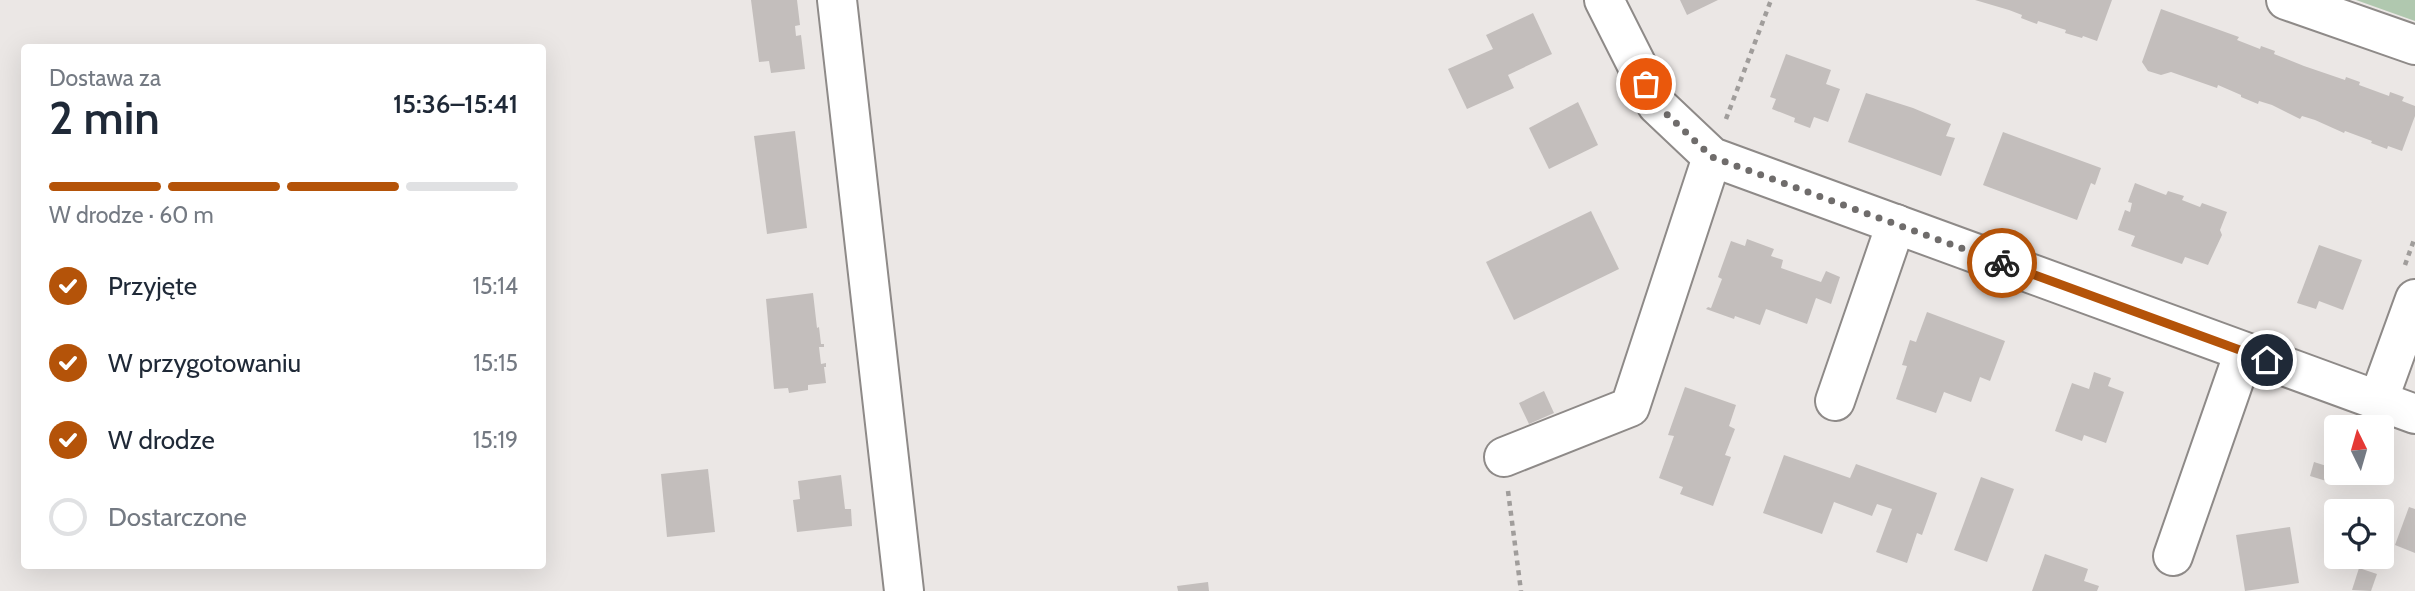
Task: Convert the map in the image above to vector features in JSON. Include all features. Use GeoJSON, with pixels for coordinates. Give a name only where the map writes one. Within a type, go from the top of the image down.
{"type":"FeatureCollection","features":[{"type":"Feature","properties":{"kind":"street"},"geometry":{"type":"LineString","coordinates":[[837,0],[904,591]]}},
{"type":"Feature","properties":{"kind":"street"},"geometry":{"type":"LineString","coordinates":[[1604,0],[1657,105],[1716,141],[1896,224],[2415,414]]}},
{"type":"Feature","properties":{"kind":"street"},"geometry":{"type":"LineString","coordinates":[[2287,0],[2415,45]]}},
{"type":"Feature","properties":{"kind":"street"},"geometry":{"type":"LineString","coordinates":[[1504,457],[1630,407],[1716,141]]}},
{"type":"Feature","properties":{"kind":"street"},"geometry":{"type":"LineString","coordinates":[[1835,401],[1896,224]]}},
{"type":"Feature","properties":{"kind":"street"},"geometry":{"type":"LineString","coordinates":[[2378,401],[2415,299]]}},
{"type":"Feature","properties":{"kind":"street"},"geometry":{"type":"LineString","coordinates":[[2173,556],[2244,352]]}},
{"type":"Feature","properties":{"kind":"path"},"geometry":{"type":"LineString","coordinates":[[1716,141],[1771,0]]}},
{"type":"Feature","properties":{"kind":"path"},"geometry":{"type":"LineString","coordinates":[[1504,457],[1521,591]]}},
{"type":"Feature","properties":{"kind":"green space"},"geometry":{"type":"Polygon","coordinates":[[[2356,0],[2415,0],[2415,21],[2356,0]]]}},
{"type":"Feature","properties":{"kind":"building"},"geometry":{"type":"Polygon","coordinates":[[[751,0],[797,0],[800,25],[795,26],[796,36],[801,35],[805,69],[771,73],[769,61],[759,62],[751,0]]]}},
{"type":"Feature","properties":{"kind":"building"},"geometry":{"type":"Polygon","coordinates":[[[1680,0],[1718,0],[1687,15],[1680,0]]]}},
{"type":"Feature","properties":{"kind":"building"},"geometry":{"type":"Polygon","coordinates":[[[1975,0],[2112,0],[2097,41],[2065,33],[2066,30],[2038,21],[2037,24],[2021,18],[2022,15],[1975,0]]]}},
{"type":"Feature","properties":{"kind":"building"},"geometry":{"type":"Polygon","coordinates":[[[2161,9],[2239,37],[2237,40],[2260,49],[2261,46],[2275,51],[2274,54],[2304,66],[2345,80],[2346,77],[2389,96],[2390,92],[2404,97],[2402,101],[2415,106],[2415,116],[2402,151],[2388,146],[2387,149],[2315,120],[2302,116],[2300,119],[2272,105],[2259,101],[2258,104],[2218,85],[2217,88],[2171,72],[2161,75],[2148,71],[2142,62],[2161,9]]]}},
{"type":"Feature","properties":{"kind":"building"},"geometry":{"type":"Polygon","coordinates":[[[1533,13],[1552,54],[1508,75],[1514,88],[1467,109],[1448,69],[1493,49],[1486,35],[1533,13]]]}},
{"type":"Feature","properties":{"kind":"building"},"geometry":{"type":"Polygon","coordinates":[[[1786,54],[1831,70],[1826,84],[1840,89],[1828,122],[1814,117],[1810,128],[1794,122],[1795,118],[1772,109],[1776,99],[1770,97],[1786,54]]]}},
{"type":"Feature","properties":{"kind":"building"},"geometry":{"type":"Polygon","coordinates":[[[1866,93],[1951,124],[1946,136],[1955,138],[1941,176],[1848,142],[1866,93]]]}},
{"type":"Feature","properties":{"kind":"building"},"geometry":{"type":"Polygon","coordinates":[[[1578,102],[1598,145],[1549,169],[1529,128],[1578,102]]]}},
{"type":"Feature","properties":{"kind":"building"},"geometry":{"type":"Polygon","coordinates":[[[795,131],[807,228],[767,234],[754,136],[795,131]]]}},
{"type":"Feature","properties":{"kind":"building"},"geometry":{"type":"Polygon","coordinates":[[[2003,132],[2101,168],[2095,185],[2091,183],[2077,220],[1983,185],[2003,132]]]}},
{"type":"Feature","properties":{"kind":"building"},"geometry":{"type":"Polygon","coordinates":[[[2135,183],[2166,195],[2168,191],[2184,196],[2182,200],[2200,207],[2202,203],[2227,212],[2220,230],[2222,235],[2208,265],[2185,257],[2182,264],[2131,246],[2135,236],[2118,230],[2125,210],[2130,212],[2132,203],[2128,202],[2135,183]]]}},
{"type":"Feature","properties":{"kind":"building"},"geometry":{"type":"Polygon","coordinates":[[[1591,211],[1619,269],[1514,320],[1486,262],[1591,211]]]}},
{"type":"Feature","properties":{"kind":"building"},"geometry":{"type":"Polygon","coordinates":[[[1747,239],[1774,249],[1771,256],[1783,260],[1781,268],[1821,282],[1826,271],[1840,277],[1831,304],[1816,298],[1807,324],[1766,309],[1760,325],[1706,309],[1711,308],[1722,279],[1718,277],[1731,241],[1745,246],[1747,239]]]}},
{"type":"Feature","properties":{"kind":"building"},"geometry":{"type":"Polygon","coordinates":[[[2319,245],[2362,260],[2343,310],[2319,301],[2316,309],[2297,303],[2319,245]]]}},
{"type":"Feature","properties":{"kind":"building"},"geometry":{"type":"Polygon","coordinates":[[[813,293],[817,328],[819,327],[821,344],[824,344],[824,347],[819,347],[821,364],[826,363],[826,383],[808,385],[808,390],[789,393],[788,388],[774,389],[766,299],[813,293]]]}},
{"type":"Feature","properties":{"kind":"building"},"geometry":{"type":"Polygon","coordinates":[[[1927,312],[2005,341],[1990,381],[1980,377],[1971,402],[1944,392],[1936,413],[1896,399],[1907,366],[1902,365],[1910,340],[1916,342],[1927,312]]]}},
{"type":"Feature","properties":{"kind":"building"},"geometry":{"type":"Polygon","coordinates":[[[2094,372],[2111,378],[2108,386],[2124,392],[2106,443],[2084,435],[2082,441],[2055,431],[2072,383],[2089,389],[2094,372]]]}},
{"type":"Feature","properties":{"kind":"building"},"geometry":{"type":"Polygon","coordinates":[[[1685,387],[1736,405],[1729,426],[1735,429],[1725,455],[1731,457],[1713,506],[1680,494],[1683,487],[1659,478],[1674,436],[1668,435],[1685,387]]]}},
{"type":"Feature","properties":{"kind":"building"},"geometry":{"type":"Polygon","coordinates":[[[1544,391],[1554,413],[1529,424],[1519,403],[1544,391]]]}},
{"type":"Feature","properties":{"kind":"building"},"geometry":{"type":"Polygon","coordinates":[[[1784,455],[1850,478],[1856,464],[1937,493],[1922,535],[1917,533],[1907,563],[1876,552],[1892,509],[1877,504],[1872,516],[1834,502],[1822,534],[1763,513],[1784,455]]]}},
{"type":"Feature","properties":{"kind":"building"},"geometry":{"type":"Polygon","coordinates":[[[2314,462],[2324,465],[2324,480],[2310,476],[2314,462]]]}},
{"type":"Feature","properties":{"kind":"building"},"geometry":{"type":"Polygon","coordinates":[[[708,469],[715,532],[667,537],[661,474],[708,469]]]}},
{"type":"Feature","properties":{"kind":"building"},"geometry":{"type":"Polygon","coordinates":[[[841,475],[845,509],[851,509],[852,526],[797,532],[793,500],[800,499],[798,481],[841,475]]]}},
{"type":"Feature","properties":{"kind":"building"},"geometry":{"type":"Polygon","coordinates":[[[1981,477],[2014,489],[1987,562],[1954,550],[1981,477]]]}},
{"type":"Feature","properties":{"kind":"building"},"geometry":{"type":"Polygon","coordinates":[[[2409,507],[2415,509],[2415,553],[2395,545],[2409,507]]]}},
{"type":"Feature","properties":{"kind":"building"},"geometry":{"type":"Polygon","coordinates":[[[2290,527],[2299,583],[2245,591],[2236,535],[2290,527]]]}},
{"type":"Feature","properties":{"kind":"building"},"geometry":{"type":"Polygon","coordinates":[[[2045,554],[2088,569],[2084,581],[2099,586],[2097,591],[2032,591],[2045,554]]]}},
{"type":"Feature","properties":{"kind":"building"},"geometry":{"type":"Polygon","coordinates":[[[2359,569],[2377,574],[2371,591],[2352,590],[2359,569]]]}},
{"type":"Feature","properties":{"kind":"building"},"geometry":{"type":"Polygon","coordinates":[[[1208,582],[1209,591],[1178,591],[1177,586],[1208,582]]]}},
{"type":"Feature","properties":{"kind":"way so far"},"geometry":{"type":"LineString","coordinates":[[1646,84],[1657,105],[1712,157],[2002,263]]}},
{"type":"Feature","properties":{"kind":"route"},"geometry":{"type":"LineString","coordinates":[[2002,263],[2267,360]]}}]}
